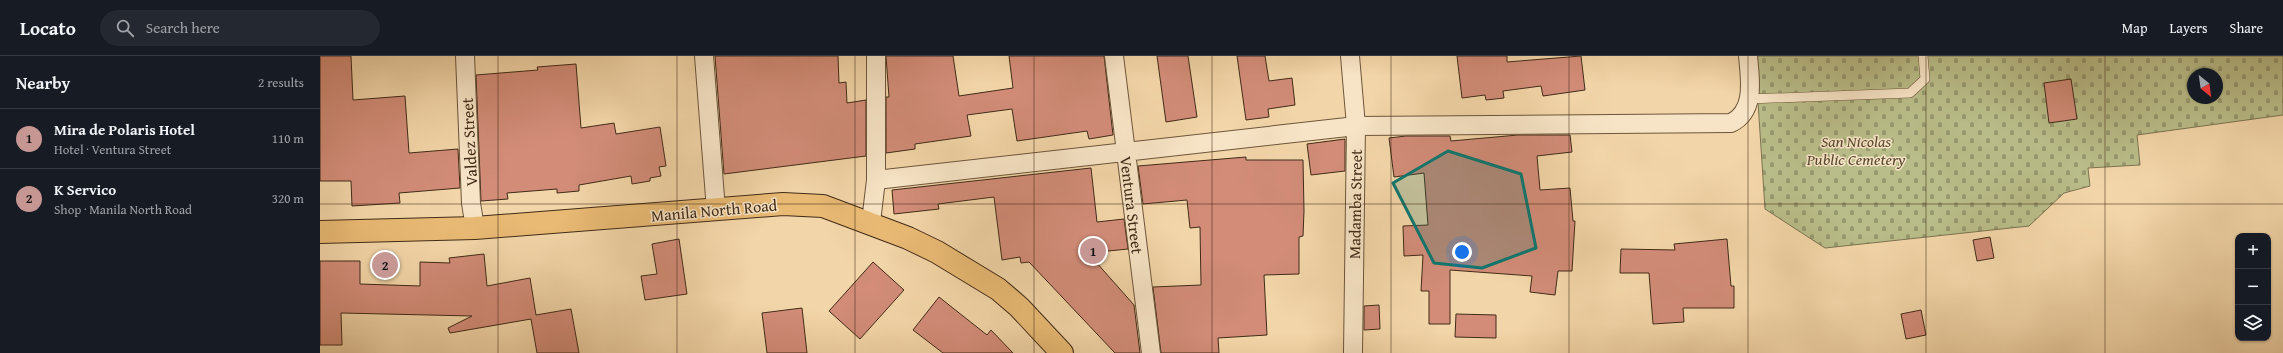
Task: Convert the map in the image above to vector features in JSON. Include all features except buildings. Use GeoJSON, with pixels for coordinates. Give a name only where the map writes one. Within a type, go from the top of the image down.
{"type":"FeatureCollection","features":[{"type":"Feature","properties":{"kind":"highway","name":"Manila North Road"},"geometry":{"type":"LineString","coordinates":[[320,232],[475,228],[783,204],[823,206],[871,222],[908,238],[998,289],[1019,307],[1062,353]]}},
{"type":"Feature","properties":{"kind":"street","name":"Valdez Street"},"geometry":{"type":"LineString","coordinates":[[467,56],[472,203],[475,228]]}},
{"type":"Feature","properties":{"kind":"street"},"geometry":{"type":"LineString","coordinates":[[704,56],[716,210]]}},
{"type":"Feature","properties":{"kind":"street"},"geometry":{"type":"LineString","coordinates":[[871,222],[876,180],[876,56]]}},
{"type":"Feature","properties":{"kind":"street","name":"Ventura Street"},"geometry":{"type":"LineString","coordinates":[[1114,56],[1151,353]]}},
{"type":"Feature","properties":{"kind":"street","name":"Madamba Street"},"geometry":{"type":"LineString","coordinates":[[1350,56],[1356,126],[1353,353]]}},
{"type":"Feature","properties":{"kind":"street"},"geometry":{"type":"LineString","coordinates":[[876,180],[1356,126],[1731,123],[1740,119],[1744,113],[1748,99],[1750,78],[1748,56]]}},
{"type":"Feature","properties":{"kind":"lane"},"geometry":{"type":"LineString","coordinates":[[1748,99],[1910,93],[1925,79],[1923,56]]}},
{"type":"Feature","properties":{"kind":"highlighted area"},"geometry":{"type":"Polygon","coordinates":[[[1448,151],[1521,174],[1536,248],[1482,268],[1434,263],[1393,183],[1448,151]]]}},
{"type":"Feature","properties":{"kind":"green space","name":"San Nicolas Public Cemetery"},"geometry":{"type":"Polygon","coordinates":[[[1755,56],[2283,56],[2283,115],[2137,135],[2140,165],[2088,168],[2090,186],[2064,193],[2029,226],[1825,248],[1765,209],[1755,56]]]}},
{"type":"Feature","properties":{"kind":"place","name":"Mira de Polaris Hotel"},"geometry":{"type":"Point","coordinates":[1093,251]}},
{"type":"Feature","properties":{"kind":"place","name":"K Servico"},"geometry":{"type":"Point","coordinates":[385,265]}}]}
